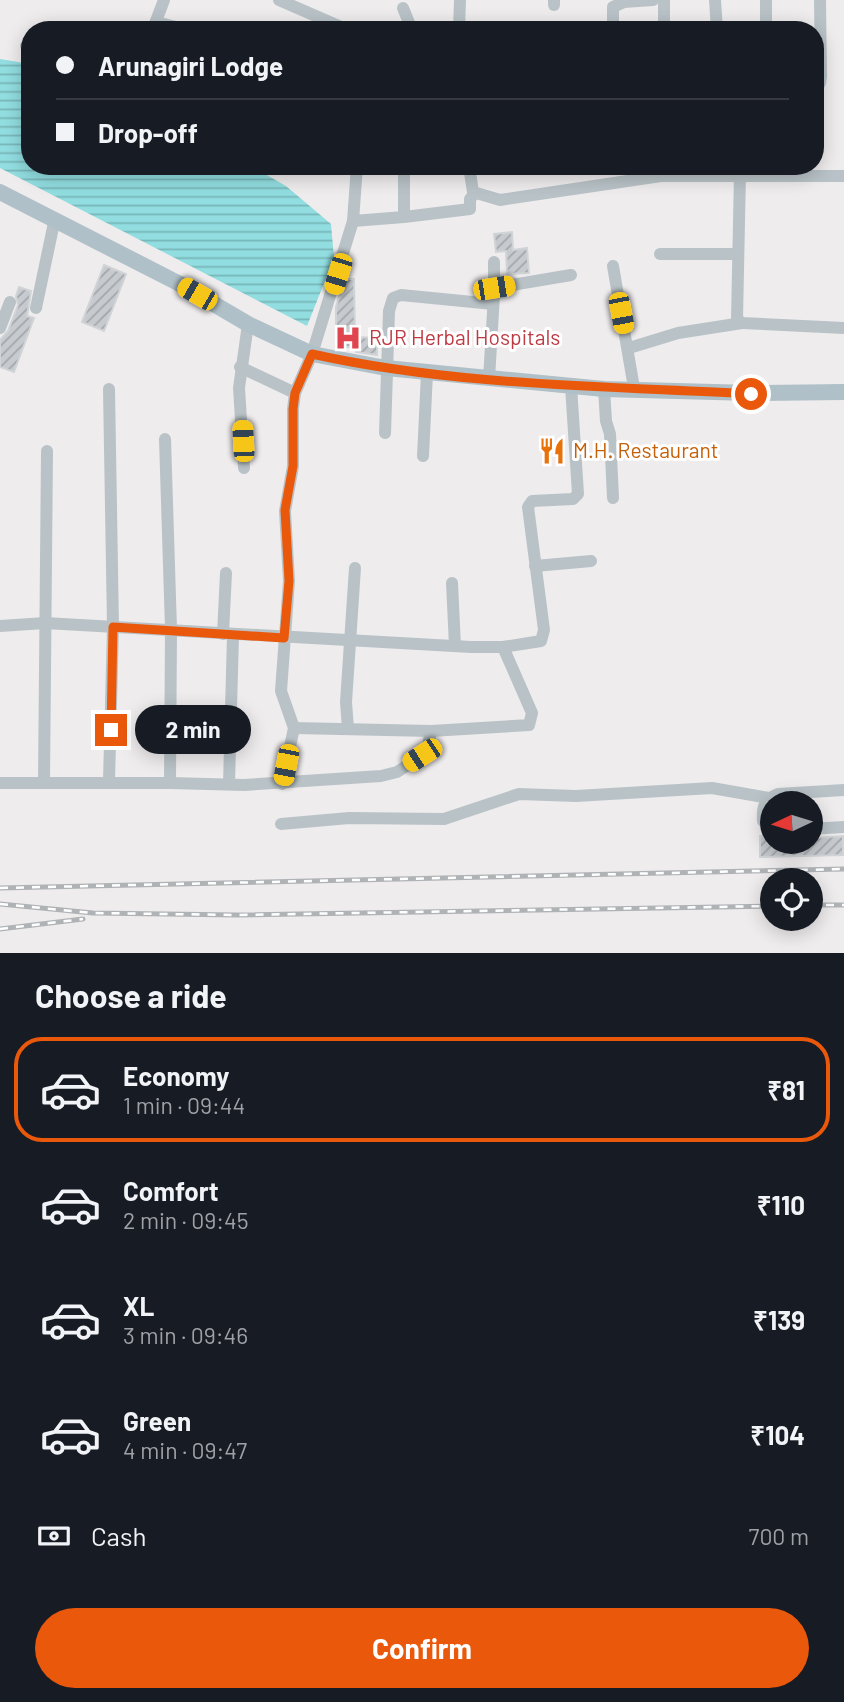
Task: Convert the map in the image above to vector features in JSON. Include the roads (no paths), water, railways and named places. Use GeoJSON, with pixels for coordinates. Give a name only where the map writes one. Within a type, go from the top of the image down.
{"type":"FeatureCollection","features":[{"type":"Feature","properties":{"kind":"main road"},"geometry":{"type":"LineString","coordinates":[[0,192],[55,218],[248,324],[312,354],[386,369],[604,389],[751,394],[844,392]]}},
{"type":"Feature","properties":{"kind":"street"},"geometry":{"type":"LineString","coordinates":[[156,21],[164,0]]}},
{"type":"Feature","properties":{"kind":"street"},"geometry":{"type":"LineString","coordinates":[[280,0],[328,21]]}},
{"type":"Feature","properties":{"kind":"street"},"geometry":{"type":"LineString","coordinates":[[459,21],[460,0]]}},
{"type":"Feature","properties":{"kind":"street"},"geometry":{"type":"LineString","coordinates":[[612,21],[613,7],[618,3],[653,0]]}},
{"type":"Feature","properties":{"kind":"street"},"geometry":{"type":"LineString","coordinates":[[664,0],[664,21]]}},
{"type":"Feature","properties":{"kind":"street"},"geometry":{"type":"LineString","coordinates":[[715,0],[716,21]]}},
{"type":"Feature","properties":{"kind":"street"},"geometry":{"type":"LineString","coordinates":[[766,0],[766,21]]}},
{"type":"Feature","properties":{"kind":"street"},"geometry":{"type":"LineString","coordinates":[[820,0],[820,21]]}},
{"type":"Feature","properties":{"kind":"street"},"geometry":{"type":"LineString","coordinates":[[403,8],[408,21]]}},
{"type":"Feature","properties":{"kind":"street"},"geometry":{"type":"LineString","coordinates":[[282,783],[294,728],[281,691],[289,581],[285,510],[293,466],[295,393],[312,354],[353,222],[356,175]]}},
{"type":"Feature","properties":{"kind":"street"},"geometry":{"type":"LineString","coordinates":[[404,175],[404,217]]}},
{"type":"Feature","properties":{"kind":"street"},"geometry":{"type":"LineString","coordinates":[[469,175],[470,185],[475,193],[500,200],[639,175]]}},
{"type":"Feature","properties":{"kind":"street"},"geometry":{"type":"LineString","coordinates":[[740,175],[736,312],[742,323]]}},
{"type":"Feature","properties":{"kind":"street"},"geometry":{"type":"LineString","coordinates":[[792,175],[844,176]]}},
{"type":"Feature","properties":{"kind":"street"},"geometry":{"type":"LineString","coordinates":[[353,222],[470,209],[470,199],[475,193]]}},
{"type":"Feature","properties":{"kind":"street"},"geometry":{"type":"LineString","coordinates":[[36,308],[55,218]]}},
{"type":"Feature","properties":{"kind":"street"},"geometry":{"type":"LineString","coordinates":[[660,254],[737,254]]}},
{"type":"Feature","properties":{"kind":"street"},"geometry":{"type":"LineString","coordinates":[[489,379],[494,262]]}},
{"type":"Feature","properties":{"kind":"street"},"geometry":{"type":"LineString","coordinates":[[613,266],[634,388]]}},
{"type":"Feature","properties":{"kind":"street"},"geometry":{"type":"LineString","coordinates":[[494,288],[571,275]]}},
{"type":"Feature","properties":{"kind":"street"},"geometry":{"type":"LineString","coordinates":[[385,433],[389,311],[395,296],[493,304]]}},
{"type":"Feature","properties":{"kind":"street"},"geometry":{"type":"LineString","coordinates":[[0,328],[10,302]]}},
{"type":"Feature","properties":{"kind":"street"},"geometry":{"type":"LineString","coordinates":[[629,348],[678,333],[742,323],[844,328]]}},
{"type":"Feature","properties":{"kind":"street"},"geometry":{"type":"LineString","coordinates":[[244,468],[240,368],[248,324]]}},
{"type":"Feature","properties":{"kind":"street"},"geometry":{"type":"LineString","coordinates":[[240,368],[295,393]]}},
{"type":"Feature","properties":{"kind":"street"},"geometry":{"type":"LineString","coordinates":[[423,456],[427,373]]}},
{"type":"Feature","properties":{"kind":"street"},"geometry":{"type":"LineString","coordinates":[[0,625],[45,623],[455,646],[503,647],[536,643],[544,637],[529,503],[573,499],[579,494],[571,386]]}},
{"type":"Feature","properties":{"kind":"street"},"geometry":{"type":"LineString","coordinates":[[109,389],[113,627],[109,781]]}},
{"type":"Feature","properties":{"kind":"street"},"geometry":{"type":"LineString","coordinates":[[604,389],[606,421],[610,434],[612,498]]}},
{"type":"Feature","properties":{"kind":"street"},"geometry":{"type":"LineString","coordinates":[[165,439],[172,629],[170,783]]}},
{"type":"Feature","properties":{"kind":"street"},"geometry":{"type":"LineString","coordinates":[[44,782],[47,451]]}},
{"type":"Feature","properties":{"kind":"street"},"geometry":{"type":"LineString","coordinates":[[535,566],[591,561]]}},
{"type":"Feature","properties":{"kind":"street"},"geometry":{"type":"LineString","coordinates":[[348,729],[346,702],[355,568]]}},
{"type":"Feature","properties":{"kind":"street"},"geometry":{"type":"LineString","coordinates":[[226,573],[229,784]]}},
{"type":"Feature","properties":{"kind":"street"},"geometry":{"type":"LineString","coordinates":[[452,583],[455,646]]}},
{"type":"Feature","properties":{"kind":"street"},"geometry":{"type":"LineString","coordinates":[[294,728],[431,730],[524,727],[531,723],[532,713],[503,647]]}},
{"type":"Feature","properties":{"kind":"street"},"geometry":{"type":"LineString","coordinates":[[0,783],[282,783],[388,775],[422,755],[430,742],[431,730]]}},
{"type":"Feature","properties":{"kind":"street"},"geometry":{"type":"LineString","coordinates":[[281,824],[349,818],[444,819],[519,794],[576,796],[712,788],[760,796]]}},
{"type":"Feature","properties":{"kind":"street"},"geometry":{"type":"LineString","coordinates":[[823,791],[844,790]]}},
{"type":"Feature","properties":{"kind":"street"},"geometry":{"type":"LineString","coordinates":[[823,828],[844,827]]}},
{"type":"Feature","properties":{"kind":"water"},"geometry":{"type":"Polygon","coordinates":[[[0,59],[21,62],[21,175],[267,175],[286,186],[331,224],[334,258],[307,326],[0,168],[0,59]]]}},
{"type":"Feature","properties":{"kind":"railway"},"geometry":{"type":"LineString","coordinates":[[0,888],[844,869]]}},
{"type":"Feature","properties":{"kind":"railway"},"geometry":{"type":"LineString","coordinates":[[0,904],[93,913],[237,915],[760,906]]}},
{"type":"Feature","properties":{"kind":"railway"},"geometry":{"type":"LineString","coordinates":[[823,905],[844,905]]}},
{"type":"Feature","properties":{"kind":"railway"},"geometry":{"type":"LineString","coordinates":[[0,929],[83,919]]}},
{"type":"Feature","properties":{"kind":"place","name":"RJR Herbal Hospitals"},"geometry":{"type":"Point","coordinates":[348,338]}},
{"type":"Feature","properties":{"kind":"place","name":"M.H. Restaurant"},"geometry":{"type":"Point","coordinates":[552,451]}}]}
